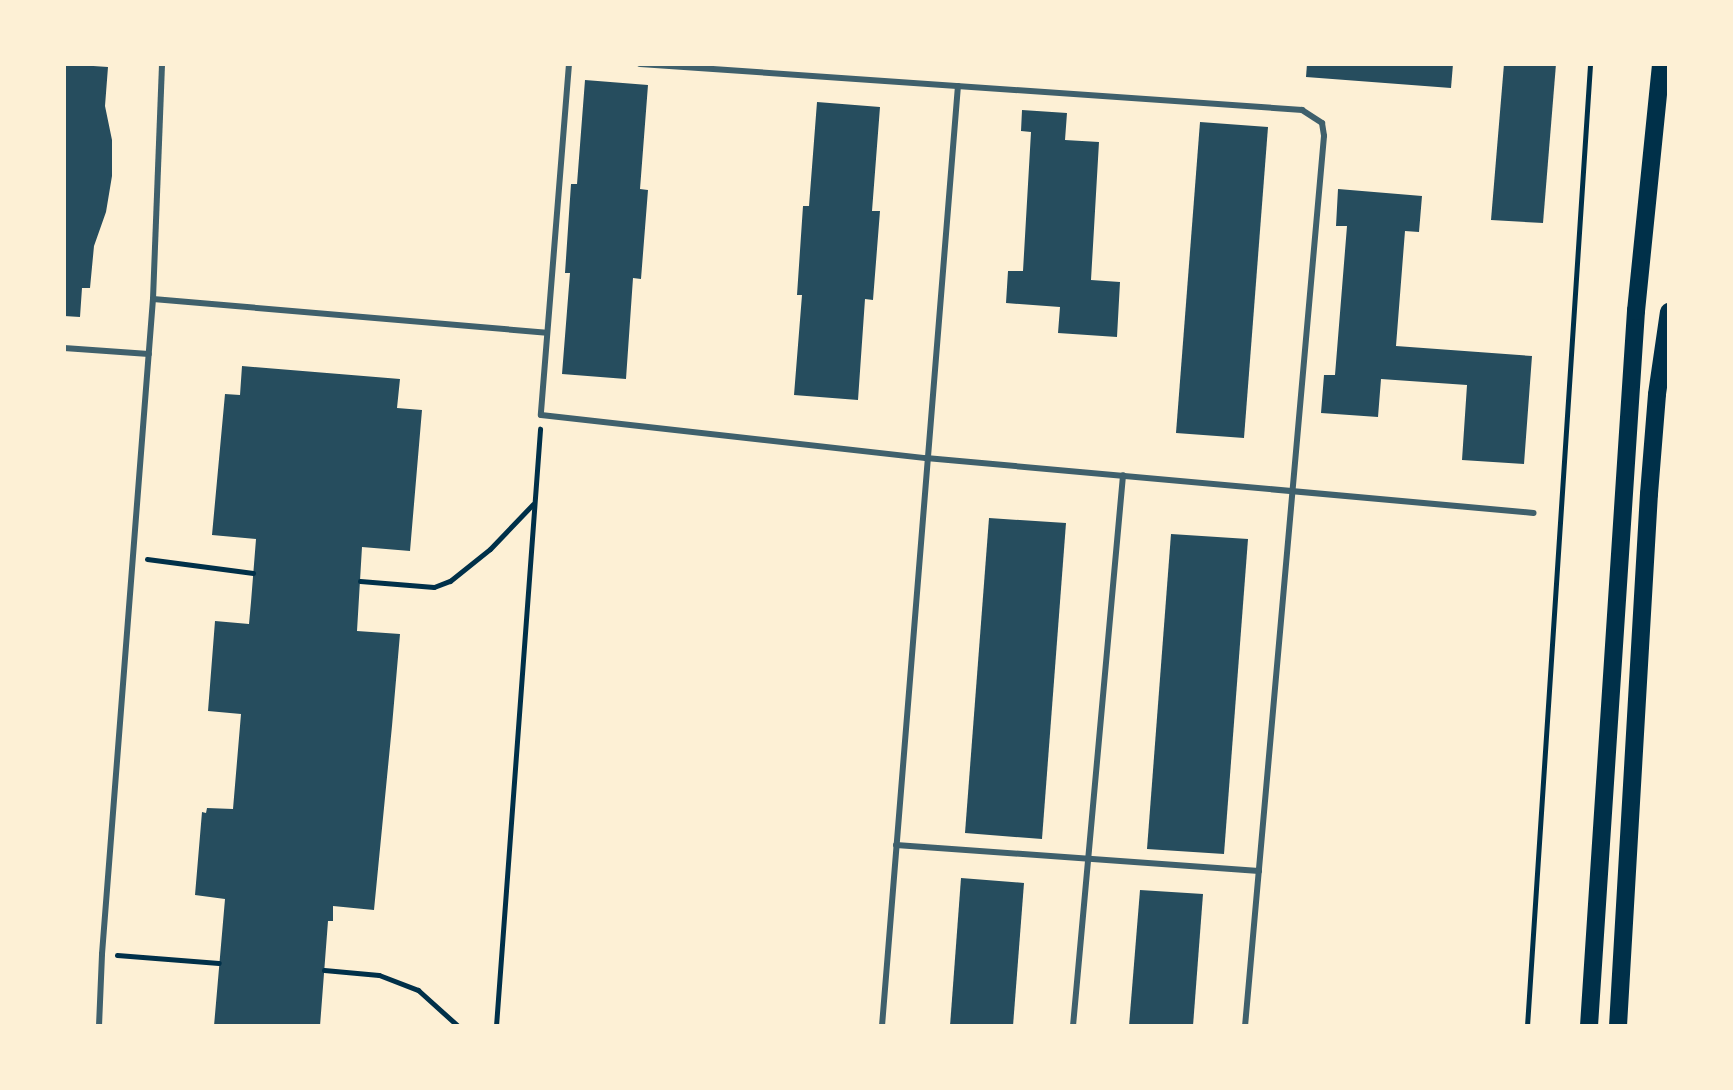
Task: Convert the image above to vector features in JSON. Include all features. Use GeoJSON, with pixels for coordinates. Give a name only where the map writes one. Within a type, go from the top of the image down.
{"type":"FeatureCollection","features":[{"type":"Feature","properties":{"kind":"main road"},"geometry":{"type":"LineString","coordinates":[[1589,1026],[1636,311],[1661,64]]}},
{"type":"Feature","properties":{"kind":"main road"},"geometry":{"type":"LineString","coordinates":[[1618,1026],[1650,480],[1657,394],[1669,312]]}},
{"type":"Feature","properties":{"kind":"lane"},"geometry":{"type":"LineString","coordinates":[[99,1026],[153,299],[162,64]]}},
{"type":"Feature","properties":{"kind":"lane"},"geometry":{"type":"LineString","coordinates":[[569,64],[541,415],[926,458],[1534,513]]}},
{"type":"Feature","properties":{"kind":"lane"},"geometry":{"type":"LineString","coordinates":[[640,64],[1302,110],[1322,123],[1324,136],[1245,1026]]}},
{"type":"Feature","properties":{"kind":"lane"},"geometry":{"type":"LineString","coordinates":[[882,1026],[958,86]]}},
{"type":"Feature","properties":{"kind":"lane"},"geometry":{"type":"LineString","coordinates":[[153,299],[547,333]]}},
{"type":"Feature","properties":{"kind":"lane"},"geometry":{"type":"LineString","coordinates":[[64,348],[149,354]]}},
{"type":"Feature","properties":{"kind":"lane"},"geometry":{"type":"LineString","coordinates":[[1073,1026],[1085,860],[1123,475]]}},
{"type":"Feature","properties":{"kind":"lane"},"geometry":{"type":"LineString","coordinates":[[896,845],[1259,871]]}},
{"type":"Feature","properties":{"kind":"path"},"geometry":{"type":"LineString","coordinates":[[1527,1026],[1590,64]]}},
{"type":"Feature","properties":{"kind":"path"},"geometry":{"type":"LineString","coordinates":[[496,1026],[541,415]]}},
{"type":"Feature","properties":{"kind":"path"},"geometry":{"type":"LineString","coordinates":[[360,581],[434,587],[450,581],[490,549],[534,503]]}},
{"type":"Feature","properties":{"kind":"path"},"geometry":{"type":"LineString","coordinates":[[133,557],[253,573]]}},
{"type":"Feature","properties":{"kind":"path"},"geometry":{"type":"LineString","coordinates":[[102,954],[219,963]]}},
{"type":"Feature","properties":{"kind":"path"},"geometry":{"type":"LineString","coordinates":[[324,970],[379,975],[418,990],[458,1026]]}},
{"type":"Feature","properties":{"kind":"building"},"geometry":{"type":"Polygon","coordinates":[[[64,64],[108,67],[105,106],[112,140],[112,176],[106,212],[94,246],[90,288],[82,288],[80,317],[64,316],[64,64]]]}},
{"type":"Feature","properties":{"kind":"building"},"geometry":{"type":"Polygon","coordinates":[[[1307,64],[1453,64],[1451,88],[1306,77],[1307,64]]]}},
{"type":"Feature","properties":{"kind":"building"},"geometry":{"type":"Polygon","coordinates":[[[1504,64],[1556,64],[1543,223],[1491,220],[1504,64]]]}},
{"type":"Feature","properties":{"kind":"building"},"geometry":{"type":"Polygon","coordinates":[[[585,80],[648,85],[640,189],[648,190],[641,279],[633,278],[626,379],[562,374],[570,273],[565,273],[571,184],[577,184],[585,80]]]}},
{"type":"Feature","properties":{"kind":"building"},"geometry":{"type":"Polygon","coordinates":[[[817,102],[880,107],[872,211],[880,211],[873,300],[865,299],[858,400],[794,395],[802,295],[797,295],[803,206],[809,206],[817,102]]]}},
{"type":"Feature","properties":{"kind":"building"},"geometry":{"type":"Polygon","coordinates":[[[1022,110],[1067,113],[1065,140],[1099,142],[1091,280],[1120,282],[1117,337],[1058,333],[1060,307],[1006,303],[1008,271],[1023,271],[1031,132],[1021,131],[1022,110]]]}},
{"type":"Feature","properties":{"kind":"building"},"geometry":{"type":"Polygon","coordinates":[[[1200,122],[1268,127],[1244,438],[1176,433],[1200,122]]]}},
{"type":"Feature","properties":{"kind":"building"},"geometry":{"type":"Polygon","coordinates":[[[1338,189],[1422,196],[1419,232],[1405,231],[1396,346],[1532,356],[1524,464],[1462,460],[1467,385],[1381,379],[1378,417],[1321,413],[1324,375],[1335,375],[1347,226],[1336,226],[1338,189]]]}},
{"type":"Feature","properties":{"kind":"building"},"geometry":{"type":"Polygon","coordinates":[[[242,366],[400,379],[397,408],[422,410],[410,551],[362,547],[357,631],[400,634],[392,726],[374,910],[333,906],[333,921],[328,921],[320,1026],[214,1026],[225,899],[195,895],[202,812],[206,813],[207,808],[233,809],[241,714],[208,711],[215,621],[249,624],[256,539],[212,535],[225,394],[240,395],[242,366]]]}},
{"type":"Feature","properties":{"kind":"building"},"geometry":{"type":"Polygon","coordinates":[[[989,518],[1066,523],[1042,839],[965,833],[989,518]]]}},
{"type":"Feature","properties":{"kind":"building"},"geometry":{"type":"Polygon","coordinates":[[[1171,534],[1248,539],[1224,854],[1147,849],[1171,534]]]}},
{"type":"Feature","properties":{"kind":"building"},"geometry":{"type":"Polygon","coordinates":[[[961,878],[1024,883],[1013,1026],[950,1026],[961,878]]]}},
{"type":"Feature","properties":{"kind":"building"},"geometry":{"type":"Polygon","coordinates":[[[1140,890],[1203,894],[1193,1026],[1129,1026],[1140,890]]]}}]}
